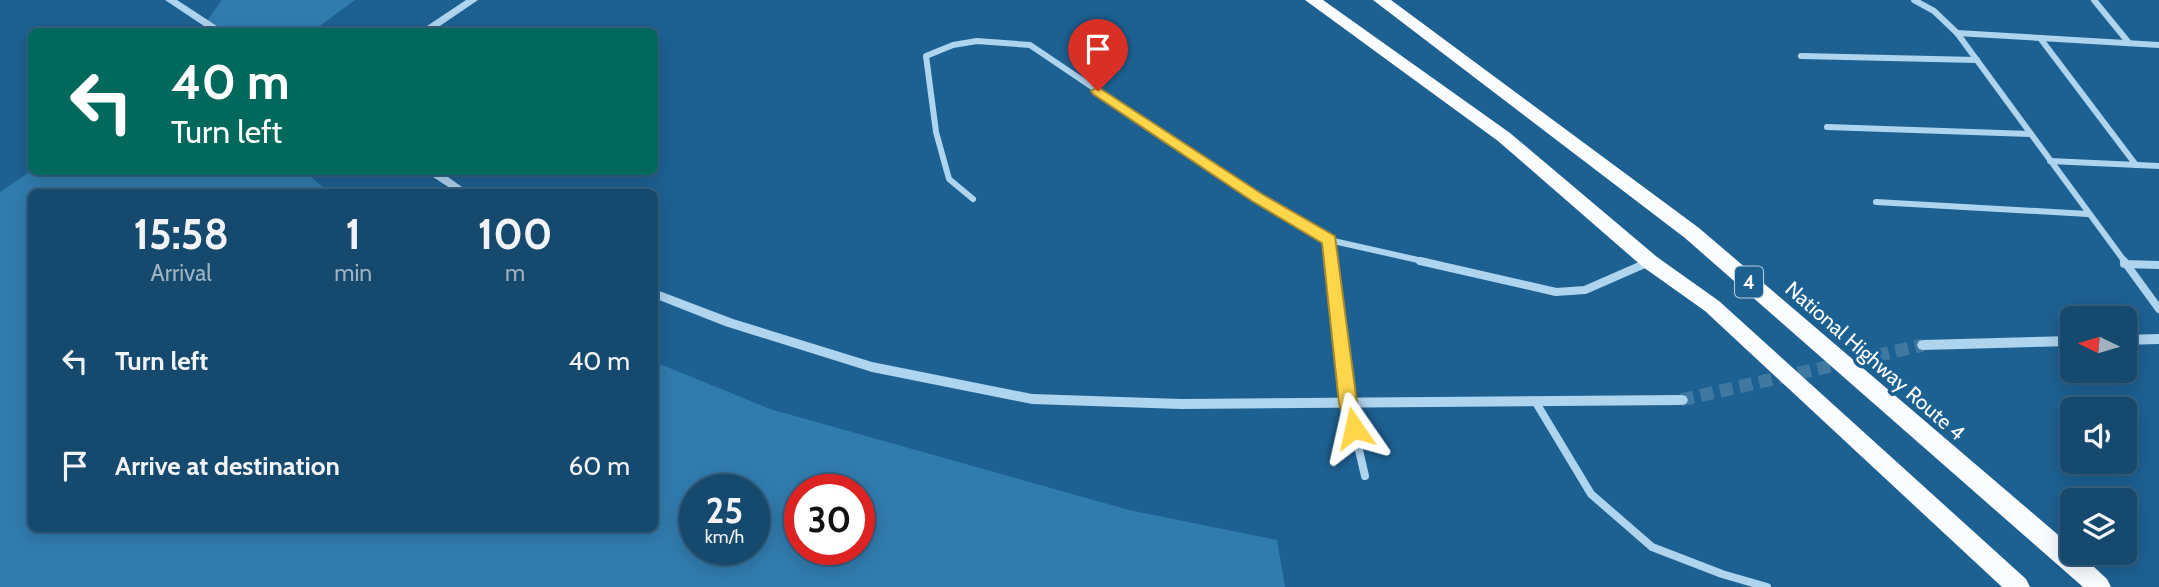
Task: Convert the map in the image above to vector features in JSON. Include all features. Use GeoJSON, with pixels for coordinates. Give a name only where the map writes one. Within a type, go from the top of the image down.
{"type":"FeatureCollection","features":[{"type":"Feature","properties":{"kind":"highway","name":"4"},"geometry":{"type":"LineString","coordinates":[[1314,0],[1504,137],[1650,262],[1712,306],[2018,587]]}},
{"type":"Feature","properties":{"kind":"highway","name":"National Highway Route 4"},"geometry":{"type":"LineString","coordinates":[[1381,0],[1692,233],[2099,587]]}},
{"type":"Feature","properties":{"kind":"street"},"geometry":{"type":"LineString","coordinates":[[170,0],[216,28]]}},
{"type":"Feature","properties":{"kind":"street"},"geometry":{"type":"LineString","coordinates":[[429,28],[473,0]]}},
{"type":"Feature","properties":{"kind":"street"},"geometry":{"type":"LineString","coordinates":[[1914,0],[1934,11],[1957,33],[2159,309]]}},
{"type":"Feature","properties":{"kind":"street"},"geometry":{"type":"LineString","coordinates":[[2094,0],[2129,43]]}},
{"type":"Feature","properties":{"kind":"street"},"geometry":{"type":"LineString","coordinates":[[1957,33],[2159,45]]}},
{"type":"Feature","properties":{"kind":"street"},"geometry":{"type":"LineString","coordinates":[[2040,38],[2136,165]]}},
{"type":"Feature","properties":{"kind":"street"},"geometry":{"type":"LineString","coordinates":[[973,199],[949,179],[936,132],[926,56],[954,43],[989,40],[1030,45],[1257,198],[1329,240],[1556,292],[1585,290],[1650,262]]}},
{"type":"Feature","properties":{"kind":"street"},"geometry":{"type":"LineString","coordinates":[[1801,56],[1977,60]]}},
{"type":"Feature","properties":{"kind":"street"},"geometry":{"type":"LineString","coordinates":[[1827,127],[2030,134]]}},
{"type":"Feature","properties":{"kind":"street"},"geometry":{"type":"LineString","coordinates":[[2050,161],[2159,166]]}},
{"type":"Feature","properties":{"kind":"street"},"geometry":{"type":"LineString","coordinates":[[438,175],[460,189]]}},
{"type":"Feature","properties":{"kind":"street"},"geometry":{"type":"LineString","coordinates":[[1876,202],[2088,214]]}},
{"type":"Feature","properties":{"kind":"street"},"geometry":{"type":"LineString","coordinates":[[1329,240],[1348,403],[1366,476]]}},
{"type":"Feature","properties":{"kind":"street"},"geometry":{"type":"LineString","coordinates":[[2124,264],[2159,265]]}},
{"type":"Feature","properties":{"kind":"street"},"geometry":{"type":"LineString","coordinates":[[658,295],[729,323],[872,367],[1032,399],[1181,404],[1681,400]]}},
{"type":"Feature","properties":{"kind":"street"},"geometry":{"type":"LineString","coordinates":[[2137,340],[2159,339]]}},
{"type":"Feature","properties":{"kind":"street"},"geometry":{"type":"LineString","coordinates":[[1923,345],[2060,341]]}},
{"type":"Feature","properties":{"kind":"street"},"geometry":{"type":"LineString","coordinates":[[1535,401],[1591,494],[1652,547],[1722,574],[1767,587]]}},
{"type":"Feature","properties":{"kind":"shaded area"},"geometry":{"type":"Polygon","coordinates":[[[222,0],[355,0],[317,28],[202,28],[222,0]]]}},
{"type":"Feature","properties":{"kind":"shaded area"},"geometry":{"type":"Polygon","coordinates":[[[28,173],[309,175],[325,189],[28,189],[28,532],[658,532],[658,363],[770,409],[1129,510],[1277,540],[1285,587],[0,587],[0,192],[28,173]]]}},
{"type":"Feature","properties":{"kind":"tunnel"},"geometry":{"type":"LineString","coordinates":[[1681,400],[1923,345]]}},
{"type":"Feature","properties":{"kind":"route"},"geometry":{"type":"LineString","coordinates":[[1098,91],[1257,198],[1329,240],[1348,403],[1354,428]]}}]}
